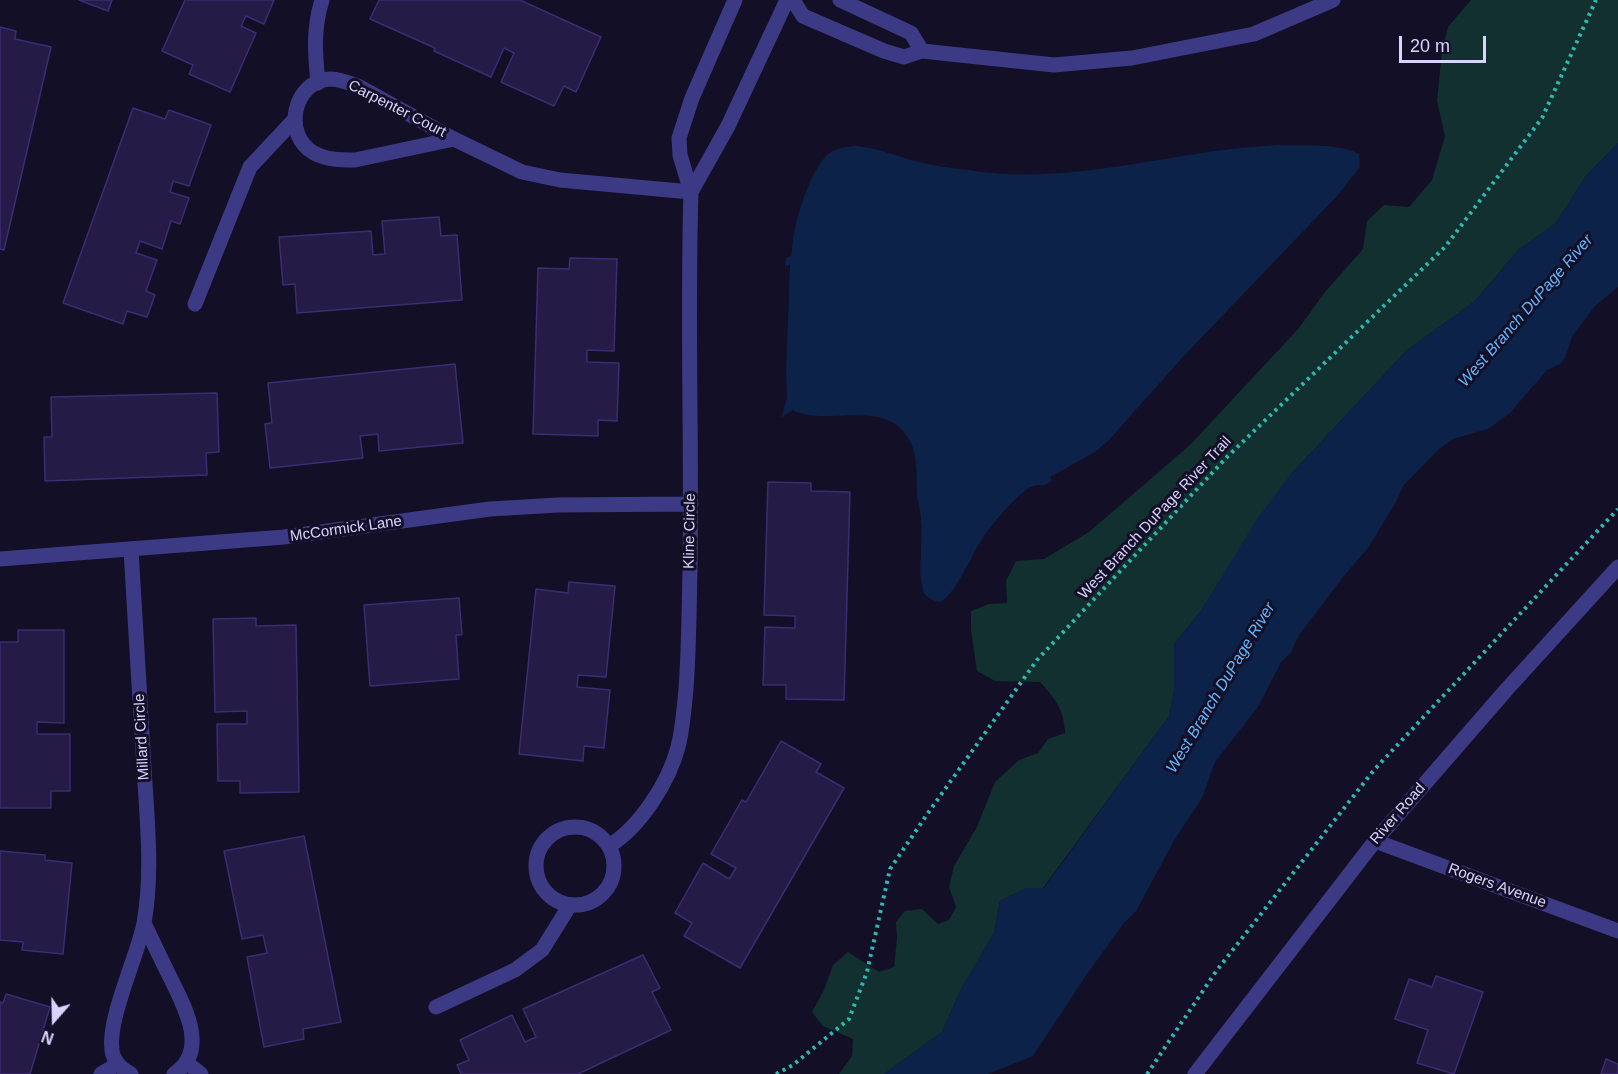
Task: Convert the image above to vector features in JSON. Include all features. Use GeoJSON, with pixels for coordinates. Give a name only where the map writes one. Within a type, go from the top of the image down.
{"type":"FeatureCollection","features":[{"type":"Feature","properties":{"kind":"street"},"geometry":{"type":"LineString","coordinates":[[195,304],[250,167],[295,119],[301,96],[308,88],[318,83],[315,21],[321,0]]}},
{"type":"Feature","properties":{"kind":"street","name":"Kline Circle"},"geometry":{"type":"LineString","coordinates":[[609,846],[621,838],[635,823],[659,790],[671,769],[683,720],[691,504],[691,192],[680,155],[679,138],[692,98],[735,0]]}},
{"type":"Feature","properties":{"kind":"street","name":"Kline Circle"},"geometry":{"type":"LineString","coordinates":[[691,192],[728,126],[787,0]]}},
{"type":"Feature","properties":{"kind":"street"},"geometry":{"type":"LineString","coordinates":[[793,0],[803,16],[884,51],[904,57],[922,51],[1054,65],[1132,58],[1254,34],[1333,0]]}},
{"type":"Feature","properties":{"kind":"street"},"geometry":{"type":"LineString","coordinates":[[840,0],[911,33],[922,51]]}},
{"type":"Feature","properties":{"kind":"street","name":"Carpenter Court"},"geometry":{"type":"LineString","coordinates":[[318,83],[330,79],[358,86],[507,166],[536,176],[691,192]]}},
{"type":"Feature","properties":{"kind":"street","name":"Carpenter Court"},"geometry":{"type":"LineString","coordinates":[[295,119],[297,133],[303,145],[324,158],[355,160],[454,139]]}},
{"type":"Feature","properties":{"kind":"street","name":"McCormick Lane"},"geometry":{"type":"LineString","coordinates":[[0,559],[284,537],[490,509],[558,505],[691,504]]}},
{"type":"Feature","properties":{"kind":"street","name":"Millard Circle"},"geometry":{"type":"LineString","coordinates":[[118,1064],[113,1056],[111,1042],[113,1025],[144,923],[147,875],[147,823],[131,550]]}},
{"type":"Feature","properties":{"kind":"street","name":"River Road"},"geometry":{"type":"LineString","coordinates":[[1195,1074],[1375,841],[1507,689],[1618,567]]}},
{"type":"Feature","properties":{"kind":"street"},"geometry":{"type":"LineString","coordinates":[[566,827],[590,830],[609,846],[614,860],[614,872],[609,886],[594,901],[584,905],[557,902],[548,896],[540,885],[535,860],[545,839],[555,832],[566,827]]}},
{"type":"Feature","properties":{"kind":"street","name":"Rogers Avenue"},"geometry":{"type":"LineString","coordinates":[[1375,841],[1618,931]]}},
{"type":"Feature","properties":{"kind":"street"},"geometry":{"type":"LineString","coordinates":[[436,1007],[515,970],[542,950],[570,905]]}},
{"type":"Feature","properties":{"kind":"street","name":"Millard Circle"},"geometry":{"type":"LineString","coordinates":[[144,923],[191,1026],[192,1042],[186,1062]]}},
{"type":"Feature","properties":{"kind":"street"},"geometry":{"type":"LineString","coordinates":[[174,1074],[181,1070],[186,1062],[201,1074]]}},
{"type":"Feature","properties":{"kind":"street"},"geometry":{"type":"LineString","coordinates":[[100,1074],[118,1064],[131,1074]]}},
{"type":"Feature","properties":{"kind":"path","name":"West Branch DuPage River Trail"},"geometry":{"type":"LineString","coordinates":[[776,1074],[792,1065],[849,1019],[867,972],[890,869],[1037,660],[1227,457],[1445,247],[1542,118],[1596,0]]}},
{"type":"Feature","properties":{"kind":"path"},"geometry":{"type":"LineString","coordinates":[[1147,1074],[1217,970],[1374,770],[1618,509]]}},
{"type":"Feature","properties":{"kind":"green space"},"geometry":{"type":"Polygon","coordinates":[[[1471,0],[1618,0],[1618,143],[1586,176],[1555,224],[1519,249],[1475,301],[1406,351],[1291,474],[1200,612],[1174,644],[1174,691],[1169,716],[1043,888],[1027,888],[1000,901],[994,933],[961,989],[942,1032],[884,1074],[839,1074],[852,1056],[853,1039],[823,1026],[812,1012],[824,990],[833,965],[848,952],[879,972],[894,967],[896,922],[905,911],[922,909],[938,924],[949,920],[956,907],[949,887],[954,866],[977,827],[995,782],[1019,760],[1038,753],[1048,739],[1065,733],[1063,717],[1058,705],[1040,682],[995,681],[977,671],[971,630],[971,611],[989,604],[1007,603],[1006,581],[1016,561],[1044,559],[1089,532],[1190,445],[1299,328],[1325,292],[1363,249],[1367,221],[1384,205],[1409,207],[1432,180],[1445,136],[1437,101],[1442,51],[1448,27],[1471,0]]]}},
{"type":"Feature","properties":{"kind":"water","name":"West Branch DuPage River"},"geometry":{"type":"Polygon","coordinates":[[[1618,143],[1618,287],[1595,306],[1572,337],[1565,358],[1560,364],[1547,370],[1510,413],[1488,429],[1453,439],[1439,449],[1403,486],[1368,548],[1299,635],[1291,652],[1281,662],[1258,707],[1215,762],[1202,798],[1175,839],[1136,911],[1124,923],[1087,974],[1033,1056],[988,1074],[884,1074],[942,1032],[961,989],[994,933],[1000,901],[1027,888],[1044,888],[1169,716],[1174,691],[1174,644],[1200,612],[1259,516],[1291,474],[1406,351],[1475,301],[1519,249],[1555,224],[1586,176],[1618,143]]]}},
{"type":"Feature","properties":{"kind":"water"},"geometry":{"type":"Polygon","coordinates":[[[1279,145],[1320,146],[1351,150],[1359,154],[1360,167],[1337,196],[1181,359],[1109,440],[1095,452],[1050,477],[1052,481],[1043,486],[1032,486],[1022,493],[984,536],[958,582],[946,598],[940,602],[927,597],[921,580],[921,523],[915,455],[911,443],[901,429],[888,420],[872,416],[806,415],[792,410],[781,418],[787,398],[790,265],[785,266],[786,258],[791,256],[793,237],[802,202],[824,158],[837,149],[857,146],[920,162],[982,172],[1057,173],[1279,145]]]}},
{"type":"Feature","properties":{"kind":"building"},"geometry":{"type":"Polygon","coordinates":[[[79,0],[112,0],[108,11],[79,0]]]}},
{"type":"Feature","properties":{"kind":"building"},"geometry":{"type":"Polygon","coordinates":[[[185,0],[274,0],[264,24],[246,16],[241,26],[256,33],[230,92],[189,74],[193,65],[162,51],[185,0]]]}},
{"type":"Feature","properties":{"kind":"building"},"geometry":{"type":"Polygon","coordinates":[[[379,0],[520,0],[601,37],[576,92],[564,86],[554,106],[501,82],[514,53],[504,48],[491,77],[434,51],[435,48],[370,19],[379,0]]]}},
{"type":"Feature","properties":{"kind":"building"},"geometry":{"type":"Polygon","coordinates":[[[0,27],[16,31],[15,39],[51,47],[4,250],[0,249],[0,27]]]}},
{"type":"Feature","properties":{"kind":"building"},"geometry":{"type":"Polygon","coordinates":[[[133,108],[165,119],[169,110],[211,125],[189,186],[173,181],[170,192],[189,198],[180,224],[171,221],[162,249],[140,241],[136,253],[157,260],[146,291],[155,295],[147,317],[127,311],[123,324],[63,303],[133,108]]]}},
{"type":"Feature","properties":{"kind":"building"},"geometry":{"type":"Polygon","coordinates":[[[439,217],[441,236],[457,235],[462,300],[297,313],[295,284],[283,285],[279,237],[371,231],[373,255],[385,254],[382,221],[439,217]]]}},
{"type":"Feature","properties":{"kind":"building"},"geometry":{"type":"Polygon","coordinates":[[[570,258],[617,259],[614,351],[587,350],[587,362],[619,363],[617,421],[598,420],[598,436],[533,434],[538,268],[569,269],[570,258]]]}},
{"type":"Feature","properties":{"kind":"building"},"geometry":{"type":"Polygon","coordinates":[[[455,364],[463,443],[379,451],[378,434],[360,436],[363,458],[270,468],[265,424],[272,423],[268,383],[455,364]]]}},
{"type":"Feature","properties":{"kind":"building"},"geometry":{"type":"Polygon","coordinates":[[[217,393],[219,452],[206,453],[207,475],[45,481],[44,437],[52,437],[51,397],[217,393]]]}},
{"type":"Feature","properties":{"kind":"building"},"geometry":{"type":"Polygon","coordinates":[[[768,482],[811,483],[811,491],[850,492],[844,700],[786,699],[786,685],[763,685],[765,627],[795,628],[795,616],[764,615],[768,482]]]}},
{"type":"Feature","properties":{"kind":"building"},"geometry":{"type":"Polygon","coordinates":[[[569,582],[615,586],[606,677],[578,675],[577,687],[610,690],[604,748],[584,746],[583,761],[519,754],[536,589],[568,593],[569,582]]]}},
{"type":"Feature","properties":{"kind":"building"},"geometry":{"type":"Polygon","coordinates":[[[459,598],[462,635],[456,635],[459,679],[370,686],[364,605],[459,598]]]}},
{"type":"Feature","properties":{"kind":"building"},"geometry":{"type":"Polygon","coordinates":[[[256,618],[256,626],[296,625],[299,792],[240,793],[240,781],[218,781],[217,724],[247,724],[247,711],[215,712],[213,619],[256,618]]]}},
{"type":"Feature","properties":{"kind":"building"},"geometry":{"type":"Polygon","coordinates":[[[18,630],[64,630],[64,723],[37,722],[37,734],[70,734],[70,791],[51,791],[51,808],[0,808],[0,642],[18,642],[18,630]]]}},
{"type":"Feature","properties":{"kind":"building"},"geometry":{"type":"Polygon","coordinates":[[[781,741],[821,764],[816,772],[844,788],[740,968],[684,936],[692,923],[675,913],[703,863],[729,879],[736,868],[711,854],[742,800],[746,802],[781,741]]]}},
{"type":"Feature","properties":{"kind":"building"},"geometry":{"type":"Polygon","coordinates":[[[304,836],[341,1022],[303,1029],[304,1039],[264,1047],[247,957],[267,953],[263,935],[242,939],[224,851],[304,836]]]}},
{"type":"Feature","properties":{"kind":"building"},"geometry":{"type":"Polygon","coordinates":[[[0,851],[45,855],[45,860],[72,863],[63,954],[22,950],[23,942],[0,940],[0,851]]]}},
{"type":"Feature","properties":{"kind":"building"},"geometry":{"type":"Polygon","coordinates":[[[643,955],[660,988],[652,992],[671,1030],[578,1074],[461,1074],[457,1065],[469,1060],[460,1040],[512,1015],[525,1042],[536,1037],[523,1009],[643,955]]]}},
{"type":"Feature","properties":{"kind":"building"},"geometry":{"type":"Polygon","coordinates":[[[1436,976],[1483,992],[1454,1074],[1417,1063],[1428,1030],[1395,1019],[1409,979],[1432,987],[1436,976]]]}},
{"type":"Feature","properties":{"kind":"building"},"geometry":{"type":"Polygon","coordinates":[[[6,994],[50,1007],[30,1074],[0,1074],[0,1002],[3,1003],[6,994]]]}},
{"type":"Feature","properties":{"kind":"building"},"geometry":{"type":"Polygon","coordinates":[[[1606,1059],[1618,1064],[1618,1074],[1601,1074],[1606,1059]]]}}]}
